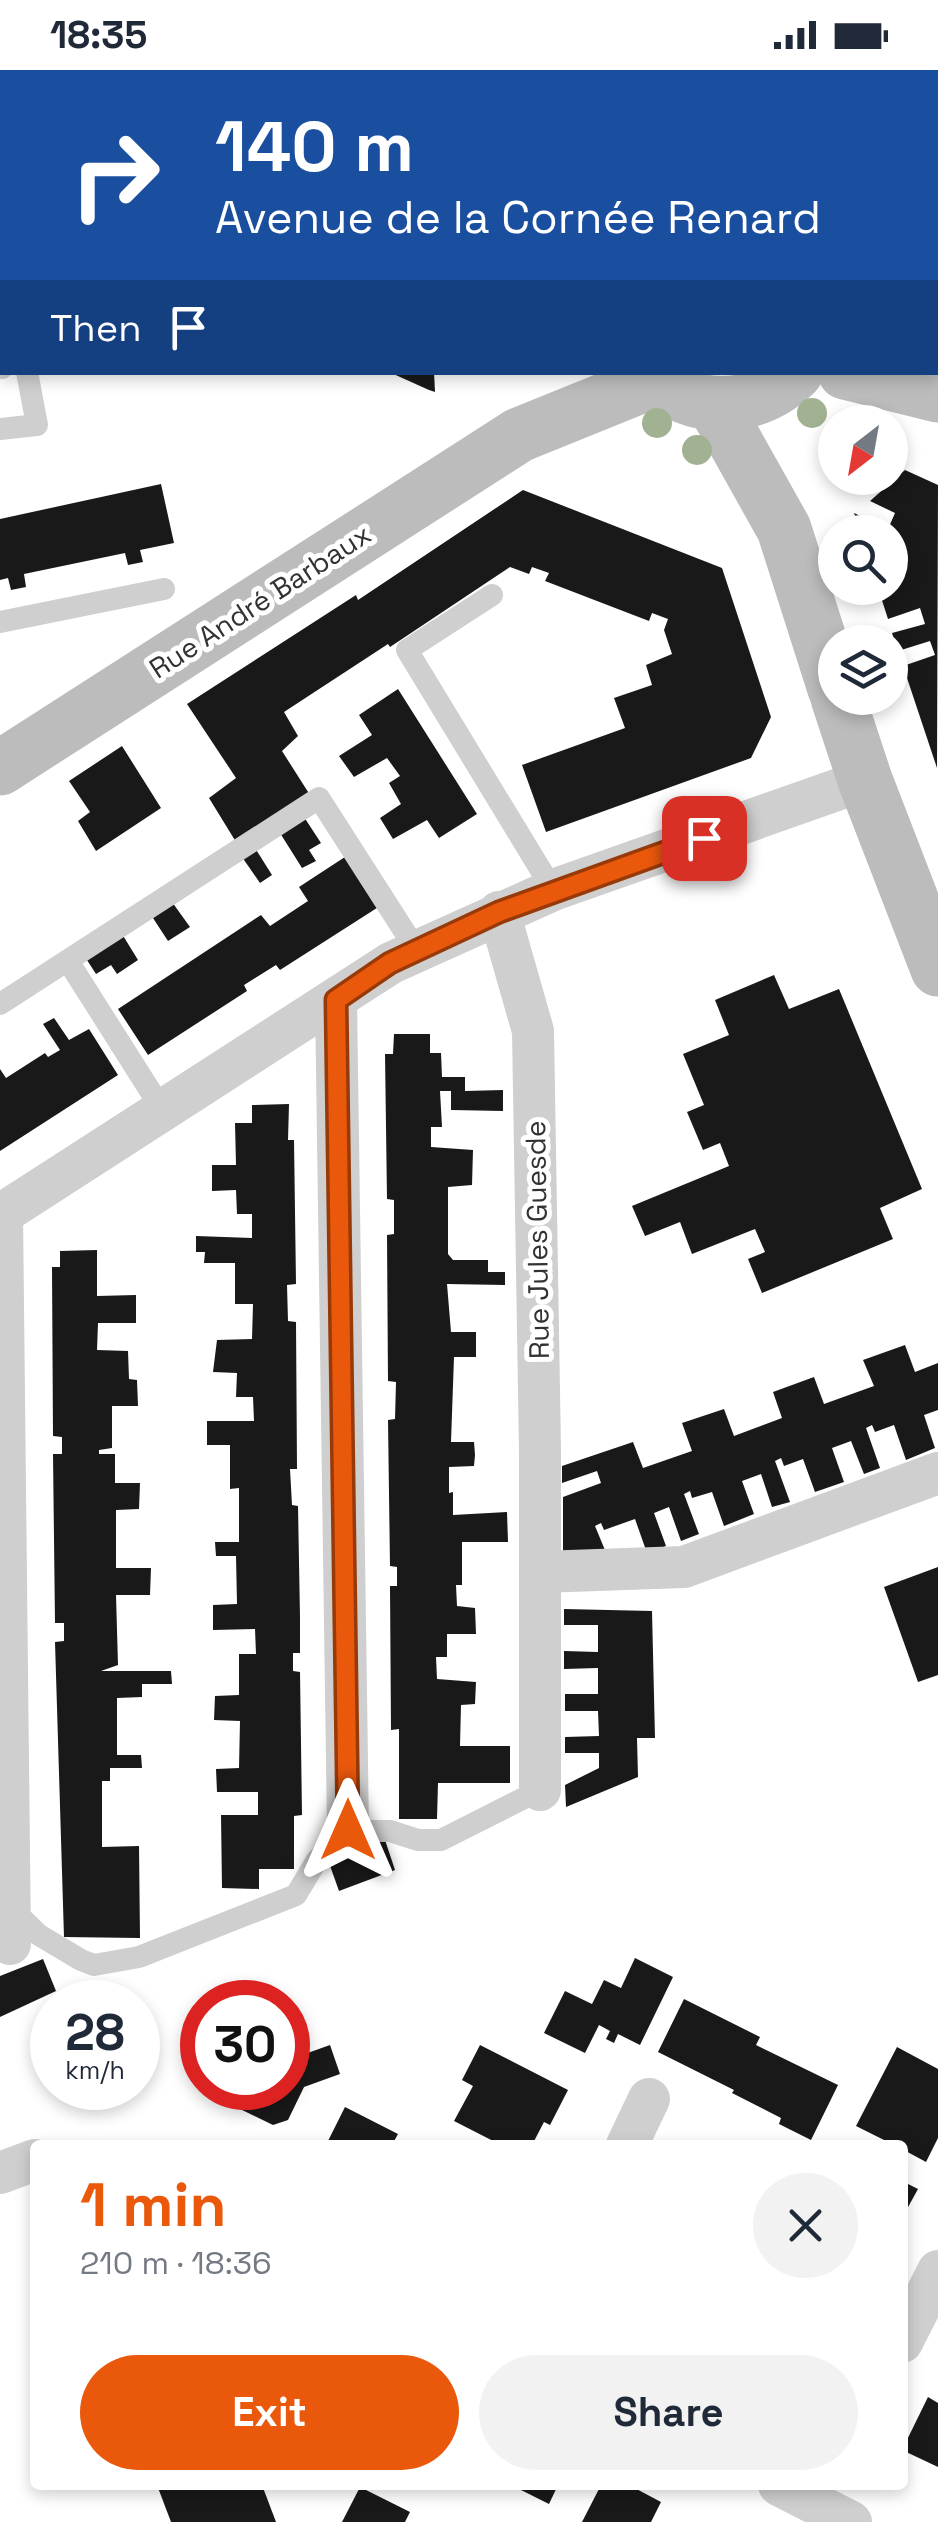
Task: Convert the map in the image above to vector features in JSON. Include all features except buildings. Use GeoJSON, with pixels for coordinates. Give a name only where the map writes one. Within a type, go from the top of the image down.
{"type":"FeatureCollection","features":[{"type":"Feature","properties":{"kind":"street","name":"Rue André Barbaux"},"geometry":{"type":"LineString","coordinates":[[520,435],[582,375]]}},
{"type":"Feature","properties":{"kind":"street"},"geometry":{"type":"LineString","coordinates":[[859,375],[938,394]]}},
{"type":"Feature","properties":{"kind":"street"},"geometry":{"type":"LineString","coordinates":[[912,375],[938,394]]}},
{"type":"Feature","properties":{"kind":"street","name":"Rue André Barbaux"},"geometry":{"type":"LineString","coordinates":[[0,768],[520,435],[652,376]]}},
{"type":"Feature","properties":{"kind":"street"},"geometry":{"type":"LineString","coordinates":[[652,376],[683,396],[714,404],[756,398],[785,381]]}},
{"type":"Feature","properties":{"kind":"street"},"geometry":{"type":"LineString","coordinates":[[784,530],[785,381]]}},
{"type":"Feature","properties":{"kind":"street"},"geometry":{"type":"LineString","coordinates":[[714,404],[784,530],[818,635]]}},
{"type":"Feature","properties":{"kind":"street"},"geometry":{"type":"LineString","coordinates":[[844,715],[938,969]]}},
{"type":"Feature","properties":{"kind":"street"},"geometry":{"type":"LineString","coordinates":[[10,1925],[1,1214],[390,963],[554,890],[866,780]]}},
{"type":"Feature","properties":{"kind":"street","name":"Rue Jules Guesde"},"geometry":{"type":"LineString","coordinates":[[499,912],[533,1032],[540,1790]]}},
{"type":"Feature","properties":{"kind":"street"},"geometry":{"type":"LineString","coordinates":[[336,1000],[348,1830]]}},
{"type":"Feature","properties":{"kind":"street"},"geometry":{"type":"LineString","coordinates":[[540,1572],[684,1567],[938,1473]]}},
{"type":"Feature","properties":{"kind":"street"},"geometry":{"type":"LineString","coordinates":[[629,2140],[649,2098]]}},
{"type":"Feature","properties":{"kind":"street"},"geometry":{"type":"LineString","coordinates":[[0,2173],[30,2162]]}},
{"type":"Feature","properties":{"kind":"street"},"geometry":{"type":"LineString","coordinates":[[908,2330],[938,2270]]}},
{"type":"Feature","properties":{"kind":"street"},"geometry":{"type":"LineString","coordinates":[[790,2490],[829,2509]]}},
{"type":"Feature","properties":{"kind":"lane"},"geometry":{"type":"LineString","coordinates":[[0,430],[36,425],[28,375]]}},
{"type":"Feature","properties":{"kind":"lane"},"geometry":{"type":"LineString","coordinates":[[0,622],[164,589]]}},
{"type":"Feature","properties":{"kind":"lane"},"geometry":{"type":"LineString","coordinates":[[492,594],[407,650],[554,890]]}},
{"type":"Feature","properties":{"kind":"lane"},"geometry":{"type":"LineString","coordinates":[[0,1004],[319,798],[417,951]]}},
{"type":"Feature","properties":{"kind":"lane"},"geometry":{"type":"LineString","coordinates":[[68,962],[163,1110]]}},
{"type":"Feature","properties":{"kind":"lane"},"geometry":{"type":"LineString","coordinates":[[10,1925],[39,1935],[66,1954],[94,1964],[140,1957],[296,1895],[317,1860],[348,1830],[390,1831],[418,1840],[441,1840],[540,1790]]}},
{"type":"Feature","properties":{"kind":"route"},"geometry":{"type":"LineString","coordinates":[[348,1830],[336,1000],[390,963],[499,912],[704,838]]}}]}
